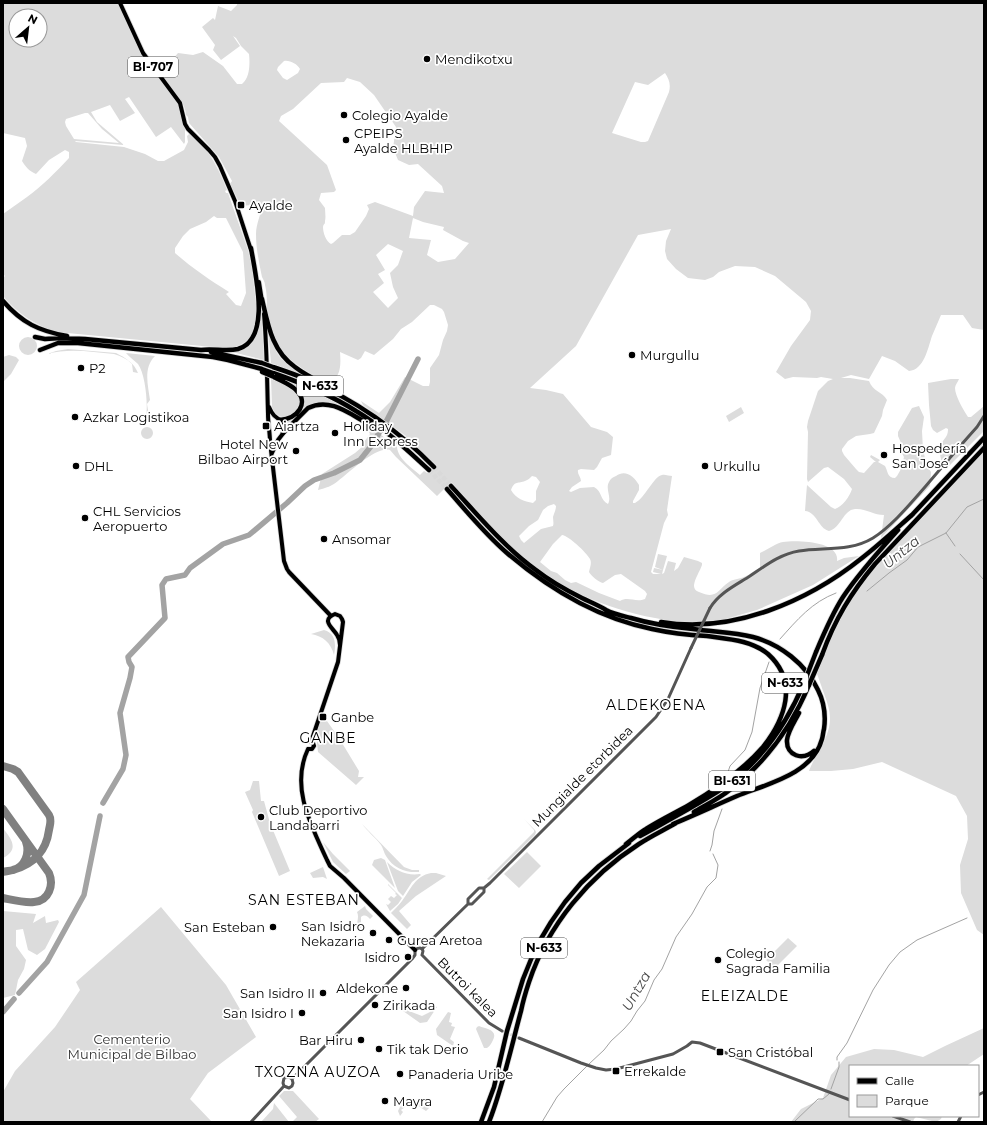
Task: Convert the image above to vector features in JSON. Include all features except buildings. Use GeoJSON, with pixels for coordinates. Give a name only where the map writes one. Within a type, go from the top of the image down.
{"type":"FeatureCollection","features":[{"type":"Feature","properties":{"kind":"highway"},"geometry":{"type":"LineString","coordinates":[[35,337],[49,339],[85,339],[201,350],[238,349],[248,343],[253,337],[258,324],[259,314],[257,287],[251,248]]}},
{"type":"Feature","properties":{"kind":"highway"},"geometry":{"type":"LineString","coordinates":[[262,299],[271,336],[283,357],[295,368],[337,391],[364,410]]}},
{"type":"Feature","properties":{"kind":"highway"},"geometry":{"type":"LineString","coordinates":[[3,301],[15,313],[36,328],[52,333],[85,339]]}},
{"type":"Feature","properties":{"kind":"highway","name":"N-633"},"geometry":{"type":"LineString","coordinates":[[40,350],[58,343],[78,343],[201,356],[228,360],[262,368]]}},
{"type":"Feature","properties":{"kind":"highway","name":"N-633"},"geometry":{"type":"LineString","coordinates":[[201,350],[230,356],[273,372],[306,385],[356,411],[404,446],[429,470]]}},
{"type":"Feature","properties":{"kind":"highway"},"geometry":{"type":"LineString","coordinates":[[262,368],[273,372],[295,389],[301,398],[301,407],[298,413],[291,418],[279,420]]}},
{"type":"Feature","properties":{"kind":"highway","name":"N-633"},"geometry":{"type":"LineString","coordinates":[[273,372],[307,379],[345,398],[402,438],[434,467]]}},
{"type":"Feature","properties":{"kind":"highway"},"geometry":{"type":"LineString","coordinates":[[282,434],[308,408],[328,404],[349,412],[404,446]]}},
{"type":"Feature","properties":{"kind":"highway","name":"BI-631"},"geometry":{"type":"LineString","coordinates":[[673,824],[730,790],[756,766],[778,741],[794,716],[803,698],[816,652],[833,614],[855,580],[913,514],[984,438]]}},
{"type":"Feature","properties":{"kind":"highway","name":"BI-631"},"geometry":{"type":"LineString","coordinates":[[626,844],[697,805],[726,786],[759,756],[774,738],[790,713],[822,655],[840,612],[859,583],[984,448]]}},
{"type":"Feature","properties":{"kind":"highway","name":"N-633"},"geometry":{"type":"LineString","coordinates":[[481,1122],[494,1087],[507,1031],[523,979],[536,947],[565,902],[581,883],[599,866],[645,829],[689,805],[724,783],[749,761],[771,735],[782,715],[786,698],[785,683],[781,671],[774,660],[764,651],[750,644],[726,638],[667,632],[611,618],[573,600],[537,578],[506,552],[471,516],[449,487],[508,547],[525,562],[563,588],[581,598],[606,610],[648,623],[754,637],[772,644],[793,658],[810,677],[820,694],[825,712],[823,733]]}},
{"type":"Feature","properties":{"kind":"highway"},"geometry":{"type":"LineString","coordinates":[[602,608],[647,620],[678,624],[714,624],[749,618],[786,604],[824,584],[862,558],[913,514]]}},
{"type":"Feature","properties":{"kind":"highway","name":"N-633"},"geometry":{"type":"LineString","coordinates":[[573,600],[640,624],[654,627],[687,630],[692,629]]}},
{"type":"Feature","properties":{"kind":"highway"},"geometry":{"type":"LineString","coordinates":[[803,698],[803,704],[800,712],[788,736],[788,748],[794,755],[802,757],[806,756],[814,751],[823,733]]}},
{"type":"Feature","properties":{"kind":"highway"},"geometry":{"type":"LineString","coordinates":[[673,824],[795,773],[807,764],[820,746],[823,733]]}},
{"type":"Feature","properties":{"kind":"highway","name":"N-633"},"geometry":{"type":"LineString","coordinates":[[489,1122],[500,1089],[529,981],[542,951],[556,926],[586,886],[602,872],[640,843],[673,824]]}},
{"type":"Feature","properties":{"kind":"main road","name":"BI-707"},"geometry":{"type":"LineString","coordinates":[[120,3],[143,53],[180,103],[185,124],[188,129],[215,157],[235,201],[251,248],[262,299],[266,334],[268,417],[282,553],[286,569],[331,616]]}},
{"type":"Feature","properties":{"kind":"main road"},"geometry":{"type":"LineString","coordinates":[[268,405],[273,414],[284,423],[286,427],[272,453]]}},
{"type":"Feature","properties":{"kind":"main road"},"geometry":{"type":"LineString","coordinates":[[279,420],[272,422],[270,429],[275,435],[282,434]]}},
{"type":"Feature","properties":{"kind":"main road"},"geometry":{"type":"LineString","coordinates":[[340,645],[339,638],[329,626],[328,622],[331,616],[337,614],[342,619],[343,624],[338,662],[311,742],[314,744],[314,747],[312,749],[308,749],[302,772],[301,787],[303,800],[317,838],[330,866],[344,878],[415,950]]}},
{"type":"Feature","properties":{"kind":"main road"},"geometry":{"type":"LineString","coordinates":[[332,628],[338,629],[343,624]]}},
{"type":"Feature","properties":{"kind":"street","name":"Mungialde etorbidea"},"geometry":{"type":"LineString","coordinates":[[422,949],[468,904],[472,904],[484,892],[484,888],[656,717],[668,699],[710,608],[716,600],[771,562],[787,554],[812,549],[848,547],[861,544],[872,538],[886,528],[915,498],[984,416]]}},
{"type":"Feature","properties":{"kind":"street","name":"Mungialde etorbidea"},"geometry":{"type":"LineString","coordinates":[[468,904],[468,899],[474,893],[480,888],[484,888]]}},
{"type":"Feature","properties":{"kind":"street"},"geometry":{"type":"LineString","coordinates":[[284,1086],[289,1088],[292,1086],[292,1079],[415,955],[415,950],[419,948],[422,949],[422,956],[415,955]]}},
{"type":"Feature","properties":{"kind":"street","name":"Butroi kalea"},"geometry":{"type":"LineString","coordinates":[[422,956],[489,1023],[502,1031]]}},
{"type":"Feature","properties":{"kind":"street"},"geometry":{"type":"LineString","coordinates":[[519,1038],[581,1063],[606,1070],[616,1069],[673,1054],[688,1046],[692,1042],[700,1043],[849,1100]]}},
{"type":"Feature","properties":{"kind":"street"},"geometry":{"type":"LineString","coordinates":[[284,1086],[282,1083],[284,1078],[289,1077],[292,1079]]}},
{"type":"Feature","properties":{"kind":"street"},"geometry":{"type":"LineString","coordinates":[[251,1122],[284,1086]]}},
{"type":"Feature","properties":{"kind":"street"},"geometry":{"type":"LineString","coordinates":[[897,1117],[910,1122]]}},
{"type":"Feature","properties":{"kind":"green space"},"geometry":{"type":"Polygon","coordinates":[[[3,3],[118,3],[143,55],[179,105],[185,129],[185,142],[184,144],[171,127],[156,137],[129,97],[125,99],[135,113],[120,121],[110,105],[91,112],[97,122],[124,145],[75,141],[124,147],[145,154],[158,161],[164,161],[184,150],[188,142],[187,136],[190,133],[208,152],[225,185],[227,190],[225,191],[228,193],[248,250],[252,268],[256,304],[255,329],[251,337],[238,346],[230,348],[57,332],[41,326],[27,318],[15,308],[3,296],[3,278],[5,276],[3,274],[3,214],[33,193],[69,158],[69,152],[65,150],[49,160],[36,174],[31,172],[22,161],[27,146],[25,138],[3,133],[3,3]],[[88,113],[66,119],[66,126],[74,139],[119,143],[102,129],[88,113]],[[214,216],[206,222],[190,229],[175,248],[175,253],[201,274],[229,292],[226,294],[236,305],[241,306],[246,293],[243,252],[226,218],[217,218],[214,216]]]}},
{"type":"Feature","properties":{"kind":"green space"},"geometry":{"type":"Polygon","coordinates":[[[237,3],[984,3],[984,330],[972,328],[963,315],[941,315],[925,358],[914,370],[909,371],[895,361],[882,356],[869,379],[851,375],[841,378],[869,381],[871,385],[887,400],[882,416],[874,433],[856,436],[848,441],[842,449],[844,455],[859,472],[864,473],[874,462],[876,462],[870,457],[871,455],[880,460],[878,462],[885,466],[890,477],[895,478],[901,469],[904,457],[900,450],[901,443],[898,432],[912,408],[919,406],[924,417],[922,431],[923,450],[927,466],[931,472],[930,486],[881,538],[884,515],[866,510],[851,510],[833,529],[829,531],[822,527],[812,514],[805,511],[807,485],[835,509],[845,501],[852,489],[844,479],[828,467],[824,468],[808,482],[807,479],[808,421],[818,391],[828,381],[833,379],[821,377],[793,377],[785,379],[776,372],[791,346],[810,320],[811,311],[806,302],[775,276],[755,267],[735,266],[719,272],[713,277],[705,280],[688,278],[676,269],[667,259],[665,251],[666,241],[671,229],[638,235],[576,346],[530,388],[563,394],[591,427],[607,432],[613,437],[611,455],[602,458],[594,470],[578,470],[581,481],[569,491],[571,492],[580,488],[594,487],[608,504],[609,481],[619,474],[626,473],[632,476],[639,485],[639,490],[633,501],[633,503],[635,503],[642,497],[659,476],[672,476],[667,510],[668,515],[664,523],[651,572],[653,574],[661,574],[653,572],[654,568],[663,570],[662,574],[664,573],[668,561],[676,563],[674,571],[678,568],[684,557],[698,561],[702,563],[702,565],[695,580],[694,586],[697,591],[705,594],[710,595],[716,593],[731,581],[746,576],[760,568],[760,553],[780,543],[798,541],[816,543],[832,549],[836,554],[837,561],[844,558],[859,556],[813,585],[757,610],[722,620],[700,622],[671,621],[618,609],[582,595],[548,576],[509,545],[451,482],[437,496],[390,450],[384,450],[370,456],[333,484],[318,490],[322,474],[362,447],[361,446],[370,434],[369,432],[372,428],[397,447],[402,459],[420,475],[424,471],[427,473],[435,465],[406,438],[406,436],[363,405],[361,401],[379,413],[390,402],[405,377],[423,386],[429,386],[430,368],[439,355],[448,325],[442,309],[434,305],[430,305],[412,322],[401,329],[393,339],[374,355],[365,351],[358,360],[340,352],[338,375],[328,385],[298,366],[283,352],[277,343],[268,319],[266,289],[258,256],[256,230],[262,204],[258,202],[251,205],[241,206],[230,184],[232,181],[219,157],[189,123],[182,102],[166,82],[161,73],[178,53],[193,55],[203,52],[223,66],[237,84],[242,84],[247,78],[248,74],[249,54],[233,36],[240,46],[221,60],[213,50],[215,45],[202,27],[213,18],[215,20],[218,6],[231,11],[237,3]],[[284,61],[277,70],[283,78],[287,80],[298,73],[300,69],[289,61],[284,61]],[[665,73],[648,85],[635,82],[612,133],[645,142],[648,141],[669,92],[670,84],[665,73]],[[347,78],[344,82],[321,83],[293,109],[281,116],[279,121],[327,165],[336,190],[334,192],[321,193],[319,200],[325,208],[325,223],[323,229],[325,237],[329,243],[333,243],[342,235],[350,235],[355,232],[366,216],[369,209],[367,205],[375,202],[413,216],[414,207],[425,191],[444,193],[442,186],[418,164],[409,165],[398,160],[393,148],[396,127],[374,95],[360,82],[347,78]],[[413,218],[409,238],[431,240],[427,255],[438,262],[455,259],[469,243],[443,230],[444,227],[413,218]],[[388,244],[376,255],[385,270],[378,274],[384,283],[373,292],[388,308],[398,298],[393,287],[390,273],[398,265],[403,251],[388,244]],[[532,476],[526,481],[515,484],[511,490],[518,498],[533,503],[536,500],[536,491],[540,482],[536,477],[532,476]],[[554,504],[543,510],[538,520],[529,526],[519,536],[524,543],[541,529],[553,526],[553,517],[556,506],[554,504]],[[562,535],[553,544],[540,562],[551,571],[557,573],[571,583],[576,582],[620,601],[626,599],[642,600],[645,599],[647,594],[621,574],[615,575],[603,583],[597,580],[589,572],[591,562],[588,556],[573,541],[562,535]]]}},
{"type":"Feature","properties":{"kind":"green space"},"geometry":{"type":"Polygon","coordinates":[[[261,307],[264,360],[232,352],[240,350],[252,341],[258,330],[261,307]]]}},
{"type":"Feature","properties":{"kind":"green space"},"geometry":{"type":"Polygon","coordinates":[[[268,330],[275,349],[282,359],[306,376],[271,363],[268,330]]]}},
{"type":"Feature","properties":{"kind":"green space"},"geometry":{"type":"Polygon","coordinates":[[[28,337],[34,340],[37,346],[34,352],[28,355],[22,352],[19,346],[22,340],[28,337]]]}},
{"type":"Feature","properties":{"kind":"green space"},"geometry":{"type":"Polygon","coordinates":[[[68,349],[116,353],[132,364],[114,354],[64,351],[47,354],[68,349]]]}},
{"type":"Feature","properties":{"kind":"green space"},"geometry":{"type":"Polygon","coordinates":[[[126,353],[155,356],[149,366],[147,377],[150,400],[147,404],[145,384],[138,364],[126,353]]]}},
{"type":"Feature","properties":{"kind":"green space"},"geometry":{"type":"Polygon","coordinates":[[[9,355],[16,357],[19,360],[11,374],[3,382],[3,357],[9,355]]]}},
{"type":"Feature","properties":{"kind":"green space"},"geometry":{"type":"Polygon","coordinates":[[[132,364],[134,366],[138,373],[133,372],[132,364]]]}},
{"type":"Feature","properties":{"kind":"green space"},"geometry":{"type":"Polygon","coordinates":[[[279,377],[304,387],[345,408],[326,403],[319,403],[308,409],[288,426],[287,421],[298,415],[302,409],[303,397],[279,377]]]}},
{"type":"Feature","properties":{"kind":"green space"},"geometry":{"type":"Polygon","coordinates":[[[271,379],[289,387],[299,397],[297,409],[288,417],[282,417],[276,414],[272,407],[271,379]]]}},
{"type":"Feature","properties":{"kind":"green space"},"geometry":{"type":"Polygon","coordinates":[[[959,379],[955,387],[955,391],[968,417],[971,417],[984,406],[984,935],[977,930],[961,893],[960,865],[968,839],[967,816],[956,796],[882,762],[853,769],[809,771],[826,738],[830,725],[830,712],[817,674],[832,634],[841,616],[856,592],[874,569],[978,457],[983,432],[945,470],[942,463],[940,448],[948,429],[946,428],[937,433],[931,426],[928,383],[959,379]]]}},
{"type":"Feature","properties":{"kind":"green space"},"geometry":{"type":"Polygon","coordinates":[[[147,404],[149,416],[147,423],[145,423],[147,404]]]}},
{"type":"Feature","properties":{"kind":"green space"},"geometry":{"type":"Polygon","coordinates":[[[741,407],[744,413],[729,422],[726,416],[741,407]]]}},
{"type":"Feature","properties":{"kind":"green space"},"geometry":{"type":"Polygon","coordinates":[[[145,427],[149,427],[153,433],[149,439],[145,439],[141,435],[141,431],[145,427]]]}},
{"type":"Feature","properties":{"kind":"green space"},"geometry":{"type":"Polygon","coordinates":[[[658,554],[667,556],[663,570],[655,567],[658,554]]]}},
{"type":"Feature","properties":{"kind":"green space"},"geometry":{"type":"Polygon","coordinates":[[[324,630],[333,637],[335,643],[334,655],[331,647],[323,638],[311,634],[324,630]]]}},
{"type":"Feature","properties":{"kind":"green space"},"geometry":{"type":"Polygon","coordinates":[[[322,714],[359,771],[358,777],[364,777],[356,785],[318,752],[316,735],[322,714]]]}},
{"type":"Feature","properties":{"kind":"green space","name":"Club Deportivo Landabarri"},"geometry":{"type":"Polygon","coordinates":[[[253,781],[259,781],[261,801],[264,801],[270,823],[290,871],[279,876],[245,792],[250,790],[253,781]]]}},
{"type":"Feature","properties":{"kind":"green space"},"geometry":{"type":"Polygon","coordinates":[[[524,819],[535,830],[535,835],[489,880],[487,879],[534,832],[534,830],[524,819]]]}},
{"type":"Feature","properties":{"kind":"green space"},"geometry":{"type":"Polygon","coordinates":[[[362,824],[404,867],[412,870],[419,870],[419,872],[405,871],[392,864],[381,845],[362,824]]]}},
{"type":"Feature","properties":{"kind":"green space"},"geometry":{"type":"Polygon","coordinates":[[[3,828],[9,836],[13,847],[8,855],[3,858],[3,828]]]}},
{"type":"Feature","properties":{"kind":"green space"},"geometry":{"type":"Polygon","coordinates":[[[323,842],[350,871],[346,874],[333,862],[323,842]]]}},
{"type":"Feature","properties":{"kind":"green space"},"geometry":{"type":"Polygon","coordinates":[[[527,852],[541,866],[519,888],[504,874],[527,852]]]}},
{"type":"Feature","properties":{"kind":"green space"},"geometry":{"type":"Polygon","coordinates":[[[381,858],[385,860],[395,888],[372,865],[374,860],[381,858]]]}},
{"type":"Feature","properties":{"kind":"green space"},"geometry":{"type":"Polygon","coordinates":[[[387,862],[402,872],[421,875],[412,882],[403,896],[398,891],[387,862]]]}},
{"type":"Feature","properties":{"kind":"green space"},"geometry":{"type":"Polygon","coordinates":[[[323,867],[327,879],[323,877],[313,878],[310,873],[323,867]]]}},
{"type":"Feature","properties":{"kind":"green space"},"geometry":{"type":"Polygon","coordinates":[[[431,873],[446,876],[416,896],[399,911],[411,925],[407,929],[391,913],[417,880],[431,873]]]}},
{"type":"Feature","properties":{"kind":"green space"},"geometry":{"type":"Polygon","coordinates":[[[388,884],[402,898],[390,911],[386,904],[388,905],[391,902],[388,899],[391,896],[394,898],[397,895],[388,884]]]}},
{"type":"Feature","properties":{"kind":"green space"},"geometry":{"type":"Polygon","coordinates":[[[365,906],[373,916],[370,919],[366,916],[361,917],[361,923],[364,925],[358,930],[357,912],[365,906]]]}},
{"type":"Feature","properties":{"kind":"green space","name":"Cementerio Municipal de Bilbao"},"geometry":{"type":"Polygon","coordinates":[[[161,907],[226,985],[256,1037],[208,1073],[190,1099],[212,1122],[4,1122],[3,1092],[15,1071],[55,1027],[80,990],[76,982],[161,907]]]}},
{"type":"Feature","properties":{"kind":"green space"},"geometry":{"type":"Polygon","coordinates":[[[3,911],[36,914],[33,923],[45,916],[46,923],[58,920],[59,922],[45,949],[37,955],[28,950],[23,929],[16,930],[16,946],[26,960],[24,969],[18,980],[15,995],[3,998],[3,911]]]}},
{"type":"Feature","properties":{"kind":"green space"},"geometry":{"type":"Polygon","coordinates":[[[788,938],[797,946],[775,968],[766,960],[788,938]]]}},
{"type":"Feature","properties":{"kind":"green space"},"geometry":{"type":"Polygon","coordinates":[[[396,1006],[422,1016],[430,1012],[434,1006],[437,1007],[427,1022],[420,1023],[396,1006]]]}},
{"type":"Feature","properties":{"kind":"green space"},"geometry":{"type":"Polygon","coordinates":[[[448,1012],[451,1013],[449,1022],[452,1023],[451,1026],[455,1027],[450,1039],[454,1042],[453,1046],[437,1035],[436,1029],[448,1012]]]}},
{"type":"Feature","properties":{"kind":"green space"},"geometry":{"type":"Polygon","coordinates":[[[479,1026],[491,1030],[494,1034],[490,1046],[487,1048],[484,1048],[476,1029],[479,1026]]]}},
{"type":"Feature","properties":{"kind":"green space"},"geometry":{"type":"Polygon","coordinates":[[[984,1028],[984,1054],[968,1065],[849,1065],[849,1117],[916,1117],[913,1122],[791,1122],[801,1109],[823,1098],[831,1075],[846,1057],[874,1049],[894,1050],[923,1057],[984,1028]]]}},
{"type":"Feature","properties":{"kind":"green space"},"geometry":{"type":"Polygon","coordinates":[[[284,1091],[293,1091],[319,1119],[315,1122],[292,1122],[297,1117],[279,1096],[284,1091]]]}},
{"type":"Feature","properties":{"kind":"green space"},"geometry":{"type":"Polygon","coordinates":[[[401,1098],[414,1102],[417,1100],[429,1108],[426,1111],[412,1102],[401,1110],[403,1112],[400,1116],[398,1111],[402,1103],[401,1098]]]}},
{"type":"Feature","properties":{"kind":"green space"},"geometry":{"type":"Polygon","coordinates":[[[274,1103],[289,1122],[261,1122],[273,1109],[274,1103]]]}},
{"type":"Feature","properties":{"kind":"green space"},"geometry":{"type":"Polygon","coordinates":[[[916,1117],[942,1117],[936,1122],[916,1117]]]}},
{"type":"Feature","properties":{"kind":"waterway"},"geometry":{"type":"LineString","coordinates":[[386,422],[418,359]]}},
{"type":"Feature","properties":{"kind":"waterway"},"geometry":{"type":"LineString","coordinates":[[103,803],[123,769],[126,755],[120,713],[132,667],[128,657],[165,618],[162,585],[166,579],[185,575],[190,568],[223,544],[249,535],[305,486],[314,480],[334,473],[360,460],[379,433]]}},
{"type":"Feature","properties":{"kind":"waterway","name":"Untza"},"geometry":{"type":"LineString","coordinates":[[867,591],[907,560],[918,547],[946,533],[967,507],[984,499]]}},
{"type":"Feature","properties":{"kind":"waterway"},"geometry":{"type":"LineString","coordinates":[[946,533],[955,546]]}},
{"type":"Feature","properties":{"kind":"waterway"},"geometry":{"type":"LineString","coordinates":[[960,554],[984,580]]}},
{"type":"Feature","properties":{"kind":"waterway","name":"Untza"},"geometry":{"type":"LineString","coordinates":[[780,639],[812,606],[836,593]]}},
{"type":"Feature","properties":{"kind":"waterway","name":"Untza"},"geometry":{"type":"LineString","coordinates":[[727,775],[730,766],[745,750],[752,732],[760,688],[769,662]]}},
{"type":"Feature","properties":{"kind":"waterway","name":"Untza"},"geometry":{"type":"LineString","coordinates":[[710,851],[714,831],[722,809]]}},
{"type":"Feature","properties":{"kind":"waterway"},"geometry":{"type":"LineString","coordinates":[[19,993],[47,962],[84,895],[100,816]]}},
{"type":"Feature","properties":{"kind":"waterway","name":"Untza"},"geometry":{"type":"LineString","coordinates":[[589,1064],[624,1029],[645,1001],[654,980],[662,969],[676,937],[692,914],[707,887],[716,878],[718,865],[713,854]]}},
{"type":"Feature","properties":{"kind":"waterway"},"geometry":{"type":"LineString","coordinates":[[837,1060],[837,1057],[847,1043],[873,990],[889,965],[900,952],[917,940],[967,918]]}},
{"type":"Feature","properties":{"kind":"waterway"},"geometry":{"type":"LineString","coordinates":[[3,1012],[14,999]]}},
{"type":"Feature","properties":{"kind":"waterway"},"geometry":{"type":"LineString","coordinates":[[831,1089],[839,1067],[839,1062]]}},
{"type":"Feature","properties":{"kind":"waterway","name":"Untza"},"geometry":{"type":"LineString","coordinates":[[542,1122],[557,1097],[587,1066]]}},
{"type":"Feature","properties":{"kind":"waterway"},"geometry":{"type":"LineString","coordinates":[[794,1122],[818,1099],[823,1099],[829,1094]]}},
{"type":"Feature","properties":{"kind":"taxiway"},"geometry":{"type":"LineString","coordinates":[[3,766],[18,772],[51,820],[45,845],[42,851],[33,861],[13,870]]}},
{"type":"Feature","properties":{"kind":"taxiway"},"geometry":{"type":"LineString","coordinates":[[3,809],[49,873],[51,882],[47,896],[39,901],[26,902],[3,898]]}},
{"type":"Feature","properties":{"kind":"taxiway"},"geometry":{"type":"LineString","coordinates":[[3,872],[21,866],[27,855],[26,842]]}},
{"type":"Feature","properties":{"kind":"tunnel"},"geometry":{"type":"LineString","coordinates":[[434,467],[451,486]]}},
{"type":"Feature","properties":{"kind":"tunnel"},"geometry":{"type":"LineString","coordinates":[[429,470],[447,489]]}},
{"type":"Feature","properties":{"kind":"tunnel"},"geometry":{"type":"LineString","coordinates":[[502,1031],[519,1038]]}},
{"type":"Feature","properties":{"kind":"place","name":"Mendikotxu"},"geometry":{"type":"Point","coordinates":[427,59]}},
{"type":"Feature","properties":{"kind":"place","name":"Colegio Ayalde"},"geometry":{"type":"Point","coordinates":[344,115]}},
{"type":"Feature","properties":{"kind":"place","name":"CPEIPS Ayalde HLBHIP"},"geometry":{"type":"Point","coordinates":[346,140]}},
{"type":"Feature","properties":{"kind":"place","name":"Ayalde"},"geometry":{"type":"Point","coordinates":[241,205]}},
{"type":"Feature","properties":{"kind":"place","name":"Murgullu"},"geometry":{"type":"Point","coordinates":[632,355]}},
{"type":"Feature","properties":{"kind":"place","name":"P2"},"geometry":{"type":"Point","coordinates":[81,368]}},
{"type":"Feature","properties":{"kind":"place","name":"Azkar Logistikoa"},"geometry":{"type":"Point","coordinates":[75,417]}},
{"type":"Feature","properties":{"kind":"place","name":"Aiartza"},"geometry":{"type":"Point","coordinates":[266,426]}},
{"type":"Feature","properties":{"kind":"place","name":"Holiday Inn Express"},"geometry":{"type":"Point","coordinates":[335,433]}},
{"type":"Feature","properties":{"kind":"place","name":"Hotel New Bilbao Airport"},"geometry":{"type":"Point","coordinates":[296,451]}},
{"type":"Feature","properties":{"kind":"place","name":"Hospedería San José"},"geometry":{"type":"Point","coordinates":[884,455]}},
{"type":"Feature","properties":{"kind":"place","name":"DHL"},"geometry":{"type":"Point","coordinates":[76,466]}},
{"type":"Feature","properties":{"kind":"place","name":"Urkullu"},"geometry":{"type":"Point","coordinates":[705,466]}},
{"type":"Feature","properties":{"kind":"place","name":"CHL Servicios Aeropuerto"},"geometry":{"type":"Point","coordinates":[85,518]}},
{"type":"Feature","properties":{"kind":"place","name":"Ansomar"},"geometry":{"type":"Point","coordinates":[324,539]}},
{"type":"Feature","properties":{"kind":"place","name":"Ganbe"},"geometry":{"type":"Point","coordinates":[323,717]}},
{"type":"Feature","properties":{"kind":"place","name":"Club Deportivo Landabarri"},"geometry":{"type":"Point","coordinates":[261,817]}},
{"type":"Feature","properties":{"kind":"place","name":"San Esteban"},"geometry":{"type":"Point","coordinates":[273,927]}},
{"type":"Feature","properties":{"kind":"place","name":"San Isidro Nekazaria"},"geometry":{"type":"Point","coordinates":[373,933]}},
{"type":"Feature","properties":{"kind":"place","name":"Gurea Aretoa"},"geometry":{"type":"Point","coordinates":[389,940]}},
{"type":"Feature","properties":{"kind":"place","name":"Isidro"},"geometry":{"type":"Point","coordinates":[408,957]}},
{"type":"Feature","properties":{"kind":"place","name":"Colegio Sagrada Familia"},"geometry":{"type":"Point","coordinates":[718,960]}},
{"type":"Feature","properties":{"kind":"place","name":"Aldekone"},"geometry":{"type":"Point","coordinates":[406,988]}},
{"type":"Feature","properties":{"kind":"place","name":"San Isidro II"},"geometry":{"type":"Point","coordinates":[323,993]}},
{"type":"Feature","properties":{"kind":"place","name":"Zirikada"},"geometry":{"type":"Point","coordinates":[375,1005]}},
{"type":"Feature","properties":{"kind":"place","name":"San Isidro I"},"geometry":{"type":"Point","coordinates":[302,1013]}},
{"type":"Feature","properties":{"kind":"place","name":"Bar Hiru"},"geometry":{"type":"Point","coordinates":[361,1040]}},
{"type":"Feature","properties":{"kind":"place","name":"Tik tak Derio"},"geometry":{"type":"Point","coordinates":[379,1049]}},
{"type":"Feature","properties":{"kind":"place","name":"San Cristóbal"},"geometry":{"type":"Point","coordinates":[720,1052]}},
{"type":"Feature","properties":{"kind":"place","name":"Errekalde"},"geometry":{"type":"Point","coordinates":[616,1071]}},
{"type":"Feature","properties":{"kind":"place","name":"Panaderia Uribe"},"geometry":{"type":"Point","coordinates":[400,1074]}},
{"type":"Feature","properties":{"kind":"place","name":"Mayra"},"geometry":{"type":"Point","coordinates":[385,1101]}},
{"type":"Feature","properties":{"kind":"district","name":"ALDEKOENA"},"geometry":{"type":"Point","coordinates":[656,705]}},
{"type":"Feature","properties":{"kind":"district","name":"GANBE"},"geometry":{"type":"Point","coordinates":[328,738]}},
{"type":"Feature","properties":{"kind":"district","name":"SAN ESTEBAN"},"geometry":{"type":"Point","coordinates":[304,900]}},
{"type":"Feature","properties":{"kind":"district","name":"ELEIZALDE"},"geometry":{"type":"Point","coordinates":[745,996]}},
{"type":"Feature","properties":{"kind":"district","name":"TXOZNA AUZOA"},"geometry":{"type":"Point","coordinates":[318,1072]}}]}
